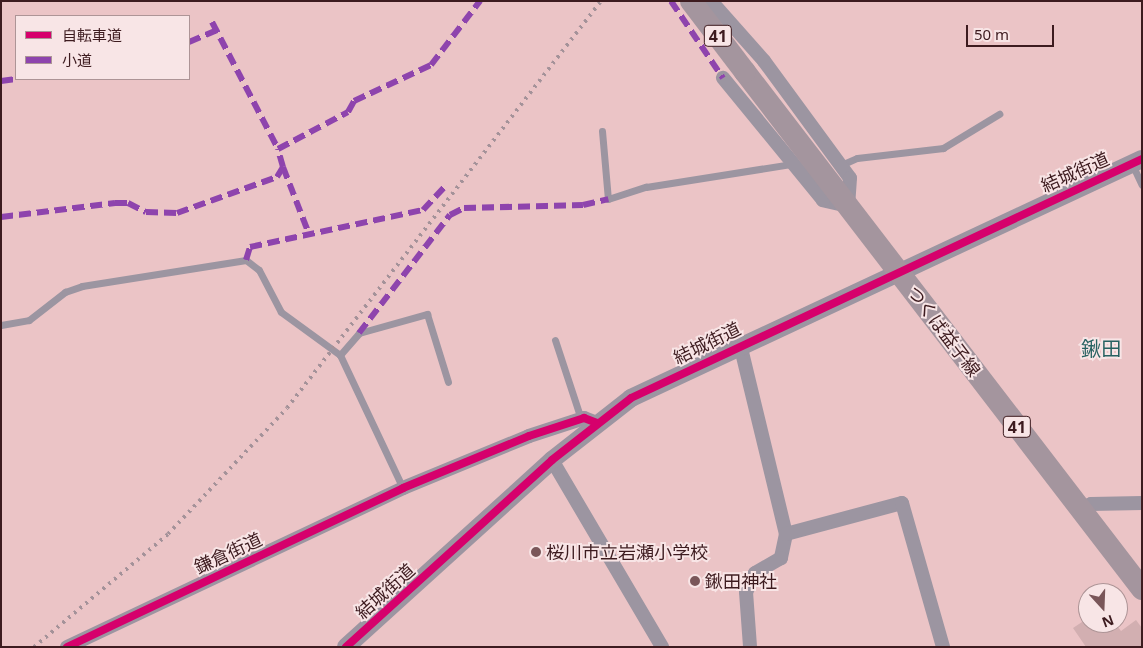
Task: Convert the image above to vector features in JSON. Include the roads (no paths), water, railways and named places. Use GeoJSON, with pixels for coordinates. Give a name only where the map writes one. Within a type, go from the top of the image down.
{"type":"FeatureCollection","features":[{"type":"Feature","properties":{"kind":"main road","name":"つくば益子線"},"geometry":{"type":"LineString","coordinates":[[691,1],[750,62],[848,206],[1142,589]]}},
{"type":"Feature","properties":{"kind":"street"},"geometry":{"type":"LineString","coordinates":[[711,1],[750,62],[841,165],[852,184],[848,206],[823,200],[723,78]]}},
{"type":"Feature","properties":{"kind":"street","name":"結城街道"},"geometry":{"type":"LineString","coordinates":[[346,647],[552,460],[589,421],[740,344],[1137,161]]}},
{"type":"Feature","properties":{"kind":"street"},"geometry":{"type":"LineString","coordinates":[[740,344],[786,534],[781,558],[755,573],[746,592],[750,647]]}},
{"type":"Feature","properties":{"kind":"street","name":"鎌倉街道"},"geometry":{"type":"LineString","coordinates":[[67,647],[403,488],[589,421]]}},
{"type":"Feature","properties":{"kind":"street"},"geometry":{"type":"LineString","coordinates":[[552,460],[662,647]]}},
{"type":"Feature","properties":{"kind":"street"},"geometry":{"type":"LineString","coordinates":[[786,534],[902,503],[944,647]]}},
{"type":"Feature","properties":{"kind":"street"},"geometry":{"type":"LineString","coordinates":[[1080,509],[1091,504],[1142,503]]}},
{"type":"Feature","properties":{"kind":"lane"},"geometry":{"type":"LineString","coordinates":[[723,78],[750,62]]}},
{"type":"Feature","properties":{"kind":"lane"},"geometry":{"type":"LineString","coordinates":[[841,165],[857,158],[943,148],[999,114]]}},
{"type":"Feature","properties":{"kind":"lane"},"geometry":{"type":"LineString","coordinates":[[602,131],[608,199],[646,187],[792,164]]}},
{"type":"Feature","properties":{"kind":"lane"},"geometry":{"type":"LineString","coordinates":[[1137,161],[1142,185]]}},
{"type":"Feature","properties":{"kind":"lane"},"geometry":{"type":"LineString","coordinates":[[1,325],[29,320],[65,292],[82,286],[236,259],[252,263],[259,270],[281,312],[297,328],[340,355],[403,488]]}},
{"type":"Feature","properties":{"kind":"lane"},"geometry":{"type":"LineString","coordinates":[[340,355],[359,333],[427,314],[448,382]]}},
{"type":"Feature","properties":{"kind":"lane"},"geometry":{"type":"LineString","coordinates":[[555,340],[589,421]]}},
{"type":"Feature","properties":{"kind":"railway"},"geometry":{"type":"LineString","coordinates":[[34,647],[168,534],[287,408],[601,1]]}},
{"type":"Feature","properties":{"kind":"place","name":"桜川市立岩瀬小学校"},"geometry":{"type":"Point","coordinates":[536,552]}},
{"type":"Feature","properties":{"kind":"place","name":"鍬田神社"},"geometry":{"type":"Point","coordinates":[695,581]}},
{"type":"Feature","properties":{"kind":"district","name":"鍬田"},"geometry":{"type":"Point","coordinates":[1101,348]}}]}
